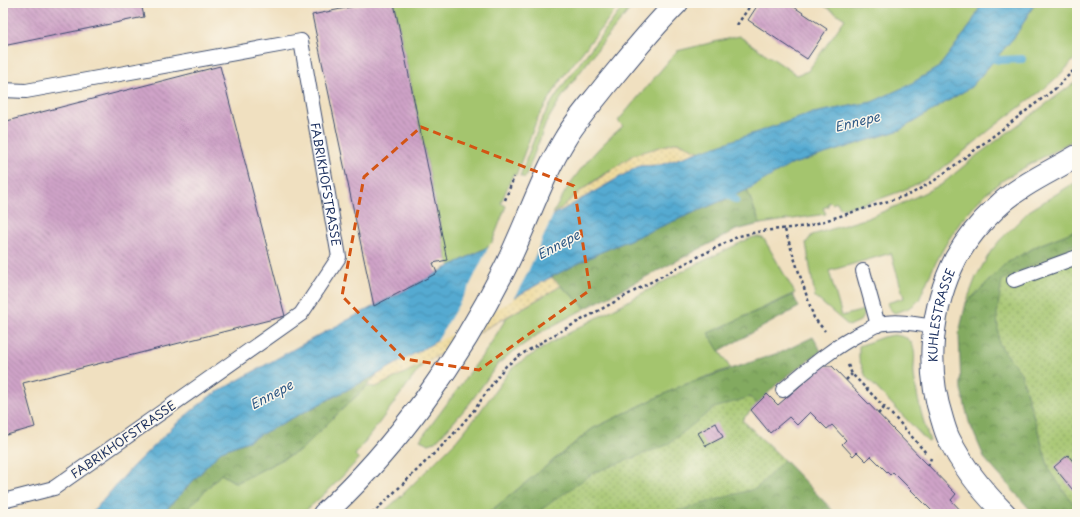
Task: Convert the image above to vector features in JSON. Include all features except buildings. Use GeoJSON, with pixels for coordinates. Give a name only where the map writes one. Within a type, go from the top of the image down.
{"type":"FeatureCollection","features":[{"type":"Feature","properties":{"kind":"main road"},"geometry":{"type":"LineString","coordinates":[[324,514],[344,496],[380,457],[442,375],[478,318],[504,269],[540,188],[566,137],[625,61],[672,8]]}},
{"type":"Feature","properties":{"kind":"main road","name":"KUHLESTRASSE"},"geometry":{"type":"LineString","coordinates":[[1005,514],[976,480],[948,438],[939,410],[934,386],[934,327],[941,296],[956,258],[976,229],[996,207],[1021,189],[1077,156]]}},
{"type":"Feature","properties":{"kind":"lane","name":"FABRIKHOFSTRASSE"},"geometry":{"type":"LineString","coordinates":[[3,90],[26,91],[301,41],[339,257],[301,314],[54,488],[3,501]]}},
{"type":"Feature","properties":{"kind":"lane"},"geometry":{"type":"LineString","coordinates":[[1014,280],[1077,257]]}},
{"type":"Feature","properties":{"kind":"lane"},"geometry":{"type":"LineString","coordinates":[[863,270],[878,325]]}},
{"type":"Feature","properties":{"kind":"lane"},"geometry":{"type":"LineString","coordinates":[[783,390],[825,356],[855,336],[878,325],[891,322],[908,322],[934,327]]}},
{"type":"Feature","properties":{"kind":"path"},"geometry":{"type":"LineString","coordinates":[[737,25],[752,3]]}},
{"type":"Feature","properties":{"kind":"path"},"geometry":{"type":"LineString","coordinates":[[372,514],[450,438],[475,409],[506,366],[522,354],[670,271],[739,236],[808,226],[911,194],[935,180],[971,154],[1056,88],[1077,67]]}},
{"type":"Feature","properties":{"kind":"path"},"geometry":{"type":"LineString","coordinates":[[505,200],[514,177]]}},
{"type":"Feature","properties":{"kind":"path"},"geometry":{"type":"LineString","coordinates":[[785,230],[814,318],[839,347],[852,374],[885,407],[931,458]]}},
{"type":"Feature","properties":{"kind":"path"},"geometry":{"type":"LineString","coordinates":[[846,380],[852,374]]}},
{"type":"Feature","properties":{"kind":"path"},"geometry":{"type":"LineString","coordinates":[[878,414],[885,407]]}},
{"type":"Feature","properties":{"kind":"path"},"geometry":{"type":"LineString","coordinates":[[928,466],[931,458],[948,438]]}},
{"type":"Feature","properties":{"kind":"highlighted area"},"geometry":{"type":"Polygon","coordinates":[[[421,127],[574,186],[590,290],[479,370],[404,359],[342,296],[364,177],[421,127]]]}},
{"type":"Feature","properties":{"kind":"green space"},"geometry":{"type":"Polygon","coordinates":[[[394,3],[621,3],[562,78],[537,119],[516,175],[513,174],[501,203],[506,206],[491,245],[450,266],[447,260],[394,3]]]}},
{"type":"Feature","properties":{"kind":"green space"},"geometry":{"type":"Polygon","coordinates":[[[626,3],[635,3],[603,42],[558,103],[546,123],[525,178],[520,176],[541,121],[553,100],[626,3]]]}},
{"type":"Feature","properties":{"kind":"green space"},"geometry":{"type":"Polygon","coordinates":[[[820,3],[982,3],[970,26],[939,67],[907,86],[872,102],[813,113],[700,152],[677,142],[608,171],[579,192],[552,216],[566,190],[582,167],[601,146],[623,126],[618,121],[677,51],[739,36],[797,75],[808,71],[845,19],[820,3]]]}},
{"type":"Feature","properties":{"kind":"green space"},"geometry":{"type":"Polygon","coordinates":[[[1035,3],[1077,3],[1077,56],[1059,76],[1039,93],[944,167],[907,189],[861,204],[840,208],[837,202],[832,204],[830,202],[828,203],[828,206],[823,208],[826,214],[760,224],[747,190],[790,165],[900,130],[971,87],[1016,35],[1035,3]]]}},
{"type":"Feature","properties":{"kind":"green space"},"geometry":{"type":"Polygon","coordinates":[[[1077,81],[1077,138],[1004,180],[978,201],[948,240],[919,300],[914,305],[894,313],[889,308],[887,303],[904,298],[891,253],[829,271],[842,316],[864,310],[865,313],[860,321],[849,326],[815,297],[806,243],[812,235],[868,218],[942,184],[976,156],[1077,81]]]}},
{"type":"Feature","properties":{"kind":"green space"},"geometry":{"type":"Polygon","coordinates":[[[1074,183],[1074,188],[1077,189],[1077,230],[1039,245],[1005,264],[966,303],[976,277],[991,251],[1001,239],[1029,211],[1074,183]]]}},
{"type":"Feature","properties":{"kind":"green space"},"geometry":{"type":"Polygon","coordinates":[[[747,190],[760,224],[736,230],[586,308],[551,277],[601,252],[747,190]]]}},
{"type":"Feature","properties":{"kind":"green space"},"geometry":{"type":"Polygon","coordinates":[[[1077,230],[1077,244],[1068,247],[999,344],[1021,373],[1050,472],[1077,508],[1077,514],[1034,514],[985,459],[969,422],[961,389],[959,333],[966,303],[1005,264],[1039,245],[1077,230]]]}},
{"type":"Feature","properties":{"kind":"green space"},"geometry":{"type":"Polygon","coordinates":[[[754,237],[764,239],[795,293],[709,333],[730,368],[681,386],[592,429],[487,514],[381,514],[457,440],[511,369],[556,340],[687,269],[754,237]]]}},
{"type":"Feature","properties":{"kind":"green space"},"geometry":{"type":"Polygon","coordinates":[[[1077,244],[1077,508],[1050,472],[1021,373],[999,344],[997,314],[1002,280],[1077,244]]]}},
{"type":"Feature","properties":{"kind":"green space"},"geometry":{"type":"Polygon","coordinates":[[[561,286],[586,308],[543,331],[510,354],[497,365],[470,403],[435,442],[429,444],[420,440],[488,348],[507,317],[561,286]]]}},
{"type":"Feature","properties":{"kind":"green space"},"geometry":{"type":"Polygon","coordinates":[[[793,295],[799,307],[719,351],[708,333],[793,295]]]}},
{"type":"Feature","properties":{"kind":"green space"},"geometry":{"type":"Polygon","coordinates":[[[894,335],[907,338],[911,342],[913,348],[915,355],[915,383],[922,416],[930,441],[928,442],[866,377],[859,359],[859,346],[883,337],[894,335]]]}},
{"type":"Feature","properties":{"kind":"green space"},"geometry":{"type":"Polygon","coordinates":[[[813,337],[821,351],[778,383],[742,420],[784,460],[836,514],[487,514],[592,429],[681,386],[784,351],[813,337]]]}},
{"type":"Feature","properties":{"kind":"green space"},"geometry":{"type":"Polygon","coordinates":[[[423,364],[355,455],[359,459],[331,488],[302,514],[183,514],[221,474],[236,483],[301,450],[367,386],[376,387],[423,364]]]}},
{"type":"Feature","properties":{"kind":"green space"},"geometry":{"type":"Polygon","coordinates":[[[378,374],[301,450],[236,483],[221,474],[183,514],[162,514],[221,451],[248,441],[378,374]]]}},
{"type":"Feature","properties":{"kind":"green space"},"geometry":{"type":"Polygon","coordinates":[[[750,397],[757,404],[742,420],[784,460],[757,488],[667,514],[535,514],[593,473],[667,445],[714,408],[750,397]]]}},
{"type":"Feature","properties":{"kind":"sand"},"geometry":{"type":"Polygon","coordinates":[[[677,142],[700,152],[660,165],[639,166],[552,216],[579,192],[633,155],[677,142]]]}},
{"type":"Feature","properties":{"kind":"sand"},"geometry":{"type":"Polygon","coordinates":[[[551,277],[561,286],[423,364],[376,387],[367,386],[378,374],[551,277]]]}},
{"type":"Feature","properties":{"kind":"water","name":"Ennepe"},"geometry":{"type":"Polygon","coordinates":[[[982,3],[1035,3],[1016,35],[971,87],[900,130],[790,165],[747,190],[601,252],[551,277],[378,374],[248,441],[221,451],[162,514],[91,514],[133,466],[178,422],[210,396],[310,340],[450,266],[552,216],[639,166],[660,165],[813,113],[872,102],[907,86],[939,67],[970,26],[982,3]]]}},
{"type":"Feature","properties":{"kind":"pier"},"geometry":{"type":"Polygon","coordinates":[[[554,213],[526,276],[513,300],[436,343],[470,285],[490,244],[554,213]]]}},
{"type":"Feature","properties":{"kind":"waterway"},"geometry":{"type":"LineString","coordinates":[[985,57],[1000,60],[1022,59]]}},
{"type":"Feature","properties":{"kind":"waterway"},"geometry":{"type":"LineString","coordinates":[[722,191],[736,200]]}}]}
